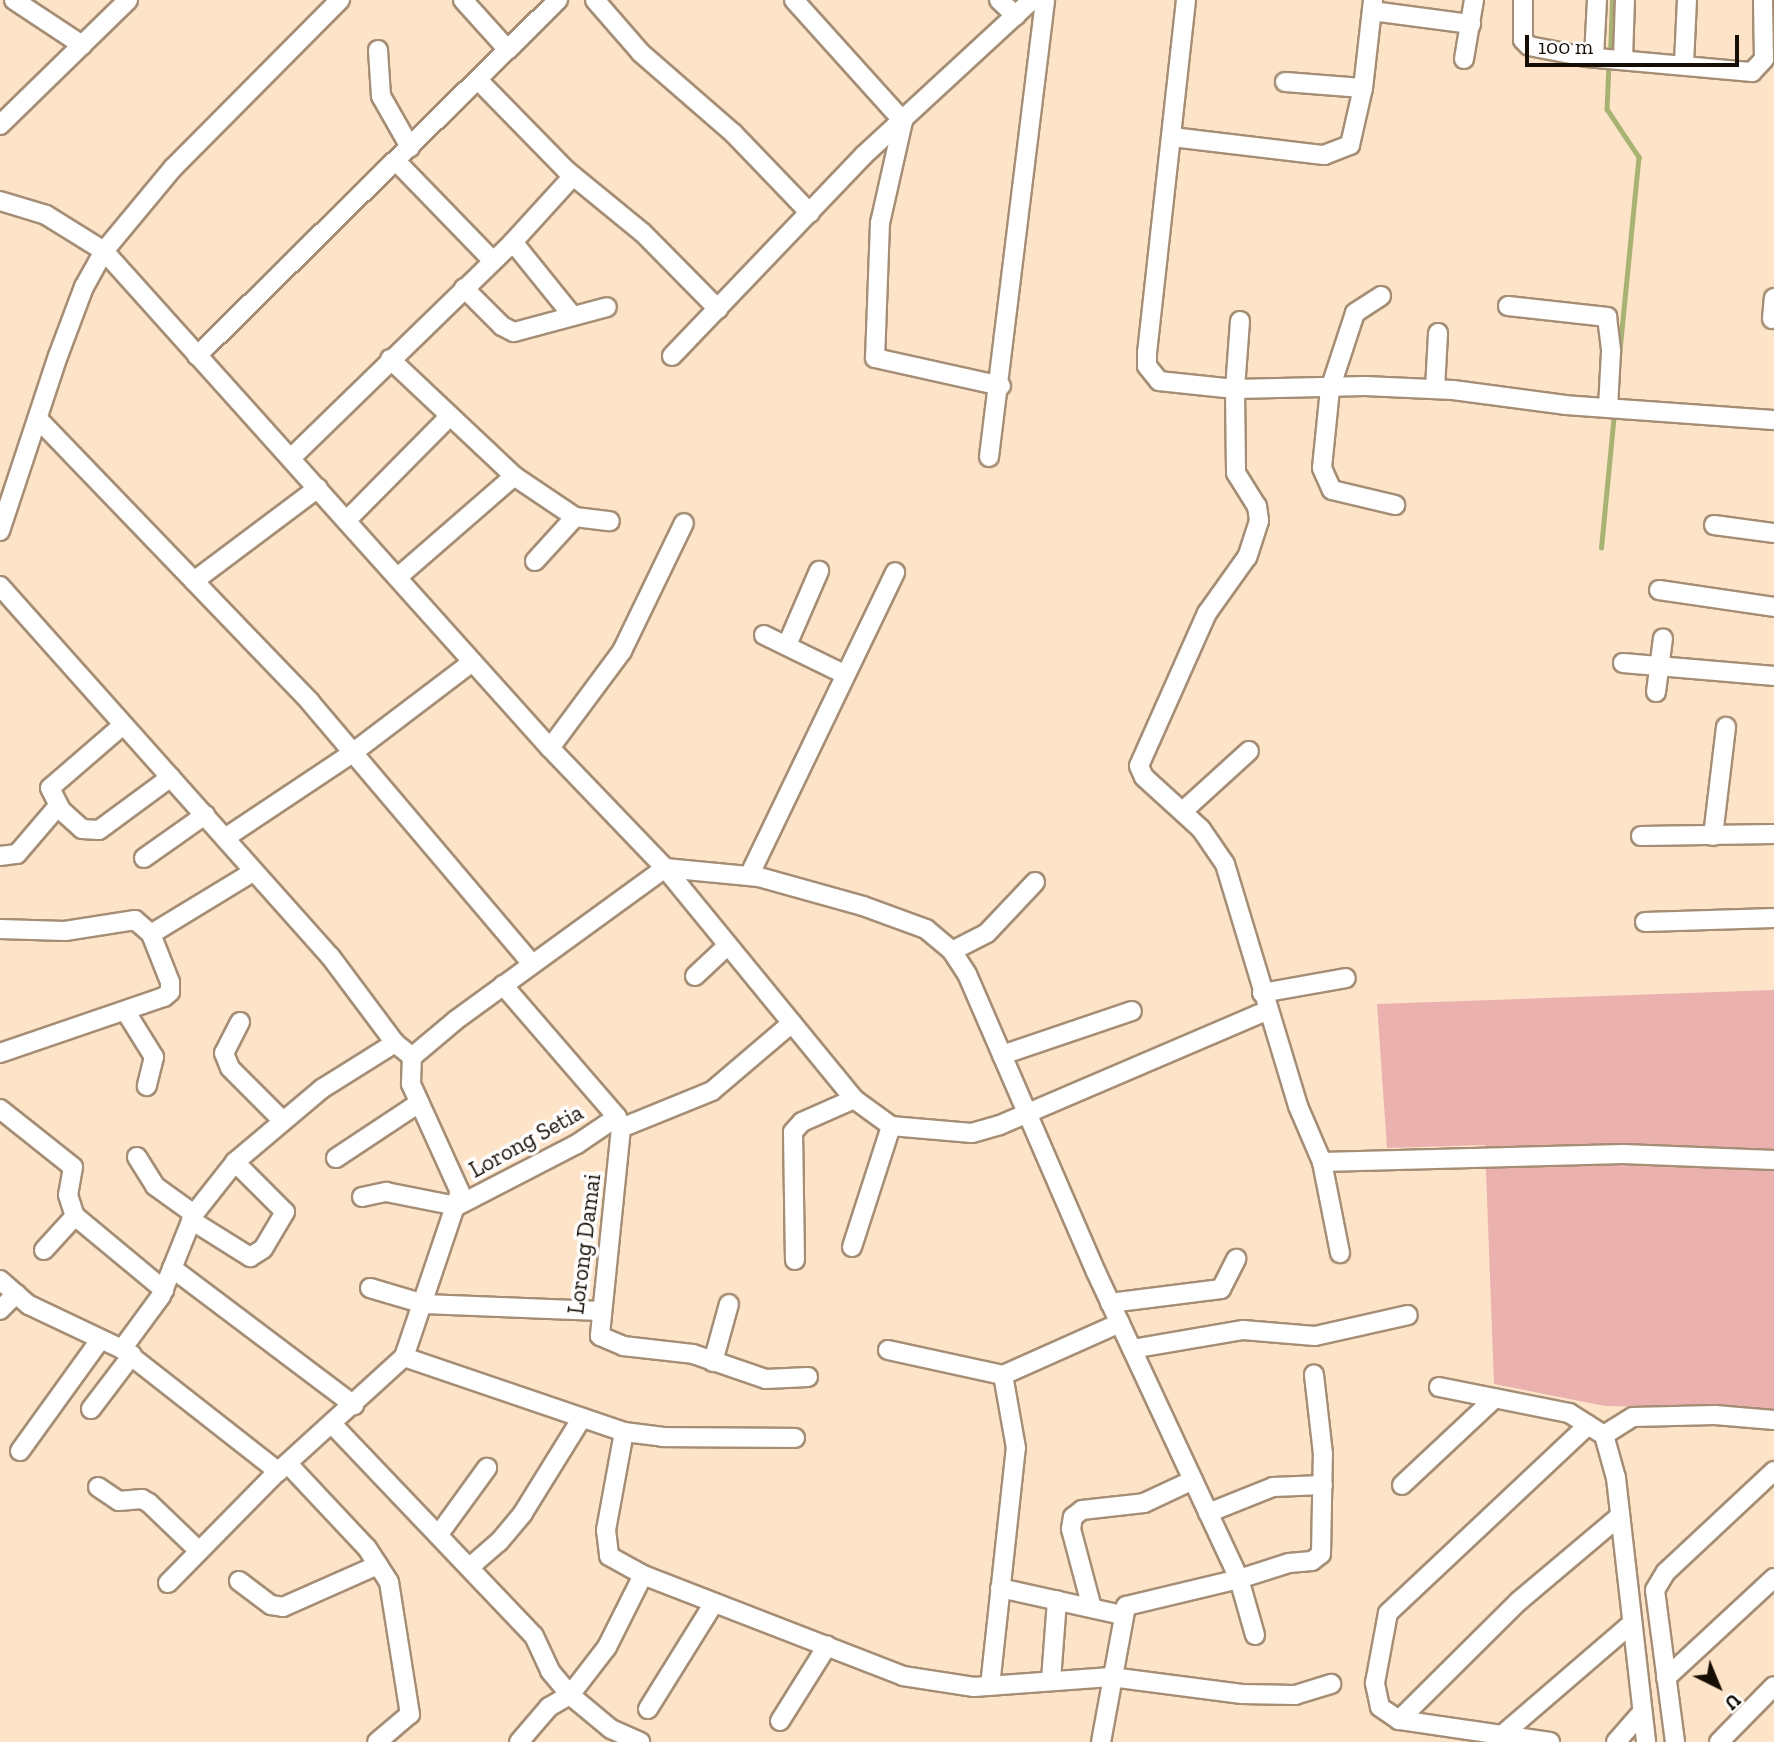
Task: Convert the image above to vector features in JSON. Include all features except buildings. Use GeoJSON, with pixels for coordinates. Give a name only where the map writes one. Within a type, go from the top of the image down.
{"type":"FeatureCollection","features":[{"type":"Feature","properties":{"kind":"street"},"geometry":{"type":"LineString","coordinates":[[14,0],[82,45]]}},
{"type":"Feature","properties":{"kind":"street"},"geometry":{"type":"LineString","coordinates":[[0,125],[128,0]]}},
{"type":"Feature","properties":{"kind":"street"},"geometry":{"type":"LineString","coordinates":[[0,531],[40,421],[67,333],[104,251],[173,168],[340,0]]}},
{"type":"Feature","properties":{"kind":"street"},"geometry":{"type":"LineString","coordinates":[[463,0],[508,50]]}},
{"type":"Feature","properties":{"kind":"street"},"geometry":{"type":"LineString","coordinates":[[197,356],[558,0]]}},
{"type":"Feature","properties":{"kind":"street"},"geometry":{"type":"LineString","coordinates":[[595,0],[642,53],[733,133],[810,213]]}},
{"type":"Feature","properties":{"kind":"street"},"geometry":{"type":"LineString","coordinates":[[794,0],[903,121]]}},
{"type":"Feature","properties":{"kind":"street"},"geometry":{"type":"LineString","coordinates":[[999,0],[1016,16]]}},
{"type":"Feature","properties":{"kind":"street"},"geometry":{"type":"LineString","coordinates":[[672,356],[903,121],[1032,0]]}},
{"type":"Feature","properties":{"kind":"street"},"geometry":{"type":"LineString","coordinates":[[989,457],[1001,386],[1045,0]]}},
{"type":"Feature","properties":{"kind":"street"},"geometry":{"type":"LineString","coordinates":[[1186,0],[1147,366],[1159,381],[1234,389],[1435,389],[1615,409],[1774,420]]}},
{"type":"Feature","properties":{"kind":"street"},"geometry":{"type":"LineString","coordinates":[[1464,59],[1474,0]]}},
{"type":"Feature","properties":{"kind":"street"},"geometry":{"type":"LineString","coordinates":[[1522,0],[1525,43],[1609,58],[1684,63],[1752,72],[1758,69],[1764,59],[1763,0]]}},
{"type":"Feature","properties":{"kind":"street"},"geometry":{"type":"LineString","coordinates":[[1597,0],[1609,58]]}},
{"type":"Feature","properties":{"kind":"street"},"geometry":{"type":"LineString","coordinates":[[1609,58],[1625,0]]}},
{"type":"Feature","properties":{"kind":"street"},"geometry":{"type":"LineString","coordinates":[[1684,63],[1687,0]]}},
{"type":"Feature","properties":{"kind":"street"},"geometry":{"type":"LineString","coordinates":[[1172,137],[1324,155],[1341,152],[1354,139],[1372,6],[1471,24]]}},
{"type":"Feature","properties":{"kind":"street"},"geometry":{"type":"LineString","coordinates":[[378,50],[382,96],[410,147]]}},
{"type":"Feature","properties":{"kind":"street"},"geometry":{"type":"LineString","coordinates":[[478,80],[573,176],[643,233],[718,309]]}},
{"type":"Feature","properties":{"kind":"street"},"geometry":{"type":"LineString","coordinates":[[1285,82],[1363,88]]}},
{"type":"Feature","properties":{"kind":"street"},"geometry":{"type":"LineString","coordinates":[[903,121],[880,223],[875,358],[1001,386]]}},
{"type":"Feature","properties":{"kind":"street"},"geometry":{"type":"LineString","coordinates":[[396,161],[493,261]]}},
{"type":"Feature","properties":{"kind":"street"},"geometry":{"type":"LineString","coordinates":[[291,458],[513,242],[573,176]]}},
{"type":"Feature","properties":{"kind":"street"},"geometry":{"type":"LineString","coordinates":[[0,201],[46,215],[104,251],[550,748],[665,868],[854,1099],[891,1126],[972,1133],[1027,1112],[1265,1002],[1346,978]]}},
{"type":"Feature","properties":{"kind":"street"},"geometry":{"type":"LineString","coordinates":[[513,242],[571,314]]}},
{"type":"Feature","properties":{"kind":"street"},"geometry":{"type":"LineString","coordinates":[[464,288],[502,326],[514,332],[571,314],[607,307]]}},
{"type":"Feature","properties":{"kind":"street"},"geometry":{"type":"LineString","coordinates":[[1381,296],[1355,313],[1330,389],[1322,468],[1326,482],[1338,493],[1395,505]]}},
{"type":"Feature","properties":{"kind":"street"},"geometry":{"type":"LineString","coordinates":[[1772,319],[1774,298]]}},
{"type":"Feature","properties":{"kind":"street"},"geometry":{"type":"LineString","coordinates":[[1508,306],[1606,317],[1615,409]]}},
{"type":"Feature","properties":{"kind":"street"},"geometry":{"type":"LineString","coordinates":[[1240,321],[1234,389],[1236,473],[1258,506],[1256,534],[1247,557],[1207,613],[1150,733],[1139,766],[1144,777],[1183,811],[1225,864],[1297,1106],[1322,1162],[1340,1253]]}},
{"type":"Feature","properties":{"kind":"street"},"geometry":{"type":"LineString","coordinates":[[1435,389],[1438,333]]}},
{"type":"Feature","properties":{"kind":"street"},"geometry":{"type":"LineString","coordinates":[[390,359],[514,476],[575,517],[610,521]]}},
{"type":"Feature","properties":{"kind":"street"},"geometry":{"type":"LineString","coordinates":[[347,520],[449,417]]}},
{"type":"Feature","properties":{"kind":"street"},"geometry":{"type":"LineString","coordinates":[[40,421],[310,702],[351,754],[532,964]]}},
{"type":"Feature","properties":{"kind":"street"},"geometry":{"type":"LineString","coordinates":[[398,577],[514,476]]}},
{"type":"Feature","properties":{"kind":"street"},"geometry":{"type":"LineString","coordinates":[[194,581],[318,488]]}},
{"type":"Feature","properties":{"kind":"street"},"geometry":{"type":"LineString","coordinates":[[535,561],[575,517]]}},
{"type":"Feature","properties":{"kind":"street"},"geometry":{"type":"LineString","coordinates":[[550,748],[622,651],[684,523]]}},
{"type":"Feature","properties":{"kind":"street"},"geometry":{"type":"LineString","coordinates":[[1714,525],[1774,533]]}},
{"type":"Feature","properties":{"kind":"street"},"geometry":{"type":"LineString","coordinates":[[787,645],[819,571]]}},
{"type":"Feature","properties":{"kind":"street"},"geometry":{"type":"LineString","coordinates":[[749,876],[895,572]]}},
{"type":"Feature","properties":{"kind":"street"},"geometry":{"type":"LineString","coordinates":[[0,586],[330,956],[395,1043],[412,1057]]}},
{"type":"Feature","properties":{"kind":"street"},"geometry":{"type":"LineString","coordinates":[[1659,590],[1774,607]]}},
{"type":"Feature","properties":{"kind":"street"},"geometry":{"type":"LineString","coordinates":[[764,635],[845,674]]}},
{"type":"Feature","properties":{"kind":"street"},"geometry":{"type":"LineString","coordinates":[[1656,692],[1662,638]]}},
{"type":"Feature","properties":{"kind":"street"},"geometry":{"type":"LineString","coordinates":[[225,838],[351,754],[472,662]]}},
{"type":"Feature","properties":{"kind":"street"},"geometry":{"type":"LineString","coordinates":[[1623,663],[1774,676]]}},
{"type":"Feature","properties":{"kind":"street"},"geometry":{"type":"LineString","coordinates":[[123,724],[50,788],[58,806],[82,829],[99,830],[171,777]]}},
{"type":"Feature","properties":{"kind":"street"},"geometry":{"type":"LineString","coordinates":[[1713,836],[1726,727]]}},
{"type":"Feature","properties":{"kind":"street"},"geometry":{"type":"LineString","coordinates":[[1183,811],[1249,751]]}},
{"type":"Feature","properties":{"kind":"street"},"geometry":{"type":"LineString","coordinates":[[0,856],[17,854],[58,806]]}},
{"type":"Feature","properties":{"kind":"street"},"geometry":{"type":"LineString","coordinates":[[144,858],[205,815]]}},
{"type":"Feature","properties":{"kind":"street"},"geometry":{"type":"LineString","coordinates":[[1641,835],[1774,834]]}},
{"type":"Feature","properties":{"kind":"street"},"geometry":{"type":"LineString","coordinates":[[168,1583],[283,1468],[333,1425],[404,1357],[457,1206],[457,1180],[419,1104],[408,1070],[412,1057],[503,985],[665,868],[749,876],[926,929],[952,951],[1002,1055],[1110,1303],[1239,1579],[1255,1635]]}},
{"type":"Feature","properties":{"kind":"street"},"geometry":{"type":"LineString","coordinates":[[151,934],[253,872]]}},
{"type":"Feature","properties":{"kind":"street"},"geometry":{"type":"LineString","coordinates":[[952,951],[987,933],[1035,882]]}},
{"type":"Feature","properties":{"kind":"street"},"geometry":{"type":"LineString","coordinates":[[1645,922],[1774,918]]}},
{"type":"Feature","properties":{"kind":"street"},"geometry":{"type":"LineString","coordinates":[[0,929],[65,932],[135,920],[151,934],[170,992],[126,1012],[33,1039],[0,1053]]}},
{"type":"Feature","properties":{"kind":"street"},"geometry":{"type":"LineString","coordinates":[[695,976],[728,945]]}},
{"type":"Feature","properties":{"kind":"street"},"geometry":{"type":"LineString","coordinates":[[503,985],[619,1122]]}},
{"type":"Feature","properties":{"kind":"street"},"geometry":{"type":"LineString","coordinates":[[1002,1055],[1132,1011]]}},
{"type":"Feature","properties":{"kind":"street"},"geometry":{"type":"LineString","coordinates":[[126,1012],[155,1056],[146,1086]]}},
{"type":"Feature","properties":{"kind":"street"},"geometry":{"type":"LineString","coordinates":[[240,1022],[224,1054],[230,1068],[283,1121]]}},
{"type":"Feature","properties":{"kind":"street","name":"Lorong Setia"},"geometry":{"type":"LineString","coordinates":[[457,1206],[619,1122],[712,1091],[792,1023]]}},
{"type":"Feature","properties":{"kind":"street"},"geometry":{"type":"LineString","coordinates":[[91,1409],[164,1290],[193,1217],[235,1162],[323,1088],[395,1043]]}},
{"type":"Feature","properties":{"kind":"street"},"geometry":{"type":"LineString","coordinates":[[794,1260],[793,1132],[802,1122],[854,1099]]}},
{"type":"Feature","properties":{"kind":"street"},"geometry":{"type":"LineString","coordinates":[[336,1158],[419,1104]]}},
{"type":"Feature","properties":{"kind":"street"},"geometry":{"type":"LineString","coordinates":[[0,1109],[72,1167],[68,1195],[75,1216],[164,1290]]}},
{"type":"Feature","properties":{"kind":"street","name":"Lorong Damai"},"geometry":{"type":"LineString","coordinates":[[619,1122],[599,1334],[604,1339],[713,1362],[766,1379],[807,1377]]}},
{"type":"Feature","properties":{"kind":"street"},"geometry":{"type":"LineString","coordinates":[[852,1247],[891,1126]]}},
{"type":"Feature","properties":{"kind":"street"},"geometry":{"type":"LineString","coordinates":[[1322,1162],[1619,1154],[1774,1160]]}},
{"type":"Feature","properties":{"kind":"street"},"geometry":{"type":"LineString","coordinates":[[137,1157],[155,1186],[250,1257],[263,1249],[285,1212],[235,1162]]}},
{"type":"Feature","properties":{"kind":"street"},"geometry":{"type":"LineString","coordinates":[[362,1197],[386,1192],[457,1206]]}},
{"type":"Feature","properties":{"kind":"street"},"geometry":{"type":"LineString","coordinates":[[44,1250],[75,1216]]}},
{"type":"Feature","properties":{"kind":"street"},"geometry":{"type":"LineString","coordinates":[[1110,1303],[1221,1289],[1236,1259]]}},
{"type":"Feature","properties":{"kind":"street"},"geometry":{"type":"LineString","coordinates":[[172,1268],[354,1405]]}},
{"type":"Feature","properties":{"kind":"street"},"geometry":{"type":"LineString","coordinates":[[0,1280],[16,1294],[127,1352],[283,1468],[378,1565],[389,1582],[410,1714],[377,1742]]}},
{"type":"Feature","properties":{"kind":"street"},"geometry":{"type":"LineString","coordinates":[[370,1288],[424,1304],[600,1311]]}},
{"type":"Feature","properties":{"kind":"street"},"geometry":{"type":"LineString","coordinates":[[0,1310],[16,1294]]}},
{"type":"Feature","properties":{"kind":"street"},"geometry":{"type":"LineString","coordinates":[[713,1362],[729,1304]]}},
{"type":"Feature","properties":{"kind":"street"},"geometry":{"type":"LineString","coordinates":[[1132,1349],[1243,1330],[1315,1336],[1408,1315]]}},
{"type":"Feature","properties":{"kind":"street"},"geometry":{"type":"LineString","coordinates":[[888,1350],[1003,1375],[1120,1323]]}},
{"type":"Feature","properties":{"kind":"street"},"geometry":{"type":"LineString","coordinates":[[20,1451],[100,1340]]}},
{"type":"Feature","properties":{"kind":"street"},"geometry":{"type":"LineString","coordinates":[[404,1357],[624,1432],[662,1437],[795,1438]]}},
{"type":"Feature","properties":{"kind":"street"},"geometry":{"type":"LineString","coordinates":[[990,1686],[1016,1448],[1003,1375]]}},
{"type":"Feature","properties":{"kind":"street"},"geometry":{"type":"LineString","coordinates":[[1101,1742],[1122,1615],[1136,1601],[1208,1590],[1289,1563],[1317,1560],[1322,1541],[1323,1485],[1314,1376]]}},
{"type":"Feature","properties":{"kind":"street"},"geometry":{"type":"LineString","coordinates":[[1439,1387],[1569,1413],[1588,1425],[1609,1430],[1633,1418],[1715,1415],[1774,1420]]}},
{"type":"Feature","properties":{"kind":"street"},"geometry":{"type":"LineString","coordinates":[[1402,1485],[1495,1398]]}},
{"type":"Feature","properties":{"kind":"street"},"geometry":{"type":"LineString","coordinates":[[471,1566],[499,1542],[523,1513],[582,1419]]}},
{"type":"Feature","properties":{"kind":"street"},"geometry":{"type":"LineString","coordinates":[[333,1425],[471,1566],[534,1636],[550,1671],[570,1695],[611,1728],[640,1742]]}},
{"type":"Feature","properties":{"kind":"street"},"geometry":{"type":"LineString","coordinates":[[1550,1742],[1399,1720],[1376,1701],[1388,1613],[1588,1425]]}},
{"type":"Feature","properties":{"kind":"street"},"geometry":{"type":"LineString","coordinates":[[1609,1430],[1630,1625],[1646,1742]]}},
{"type":"Feature","properties":{"kind":"street"},"geometry":{"type":"LineString","coordinates":[[624,1432],[605,1550],[615,1561],[643,1575],[903,1676],[990,1686],[1111,1677],[1241,1694],[1295,1695],[1331,1684]]}},
{"type":"Feature","properties":{"kind":"street"},"geometry":{"type":"LineString","coordinates":[[439,1534],[486,1468]]}},
{"type":"Feature","properties":{"kind":"street"},"geometry":{"type":"LineString","coordinates":[[1675,1742],[1655,1601],[1659,1581],[1774,1471]]}},
{"type":"Feature","properties":{"kind":"street"},"geometry":{"type":"LineString","coordinates":[[1092,1608],[1071,1529],[1073,1517],[1082,1510],[1144,1503],[1193,1480]]}},
{"type":"Feature","properties":{"kind":"street"},"geometry":{"type":"LineString","coordinates":[[1208,1513],[1273,1487],[1323,1485]]}},
{"type":"Feature","properties":{"kind":"street"},"geometry":{"type":"LineString","coordinates":[[98,1487],[119,1501],[142,1499],[149,1503],[199,1551]]}},
{"type":"Feature","properties":{"kind":"street"},"geometry":{"type":"LineString","coordinates":[[1399,1720],[1519,1601],[1619,1516]]}},
{"type":"Feature","properties":{"kind":"street"},"geometry":{"type":"LineString","coordinates":[[239,1581],[271,1605],[283,1607],[378,1565]]}},
{"type":"Feature","properties":{"kind":"street"},"geometry":{"type":"LineString","coordinates":[[519,1742],[549,1707],[570,1695],[607,1647],[643,1575]]}},
{"type":"Feature","properties":{"kind":"street"},"geometry":{"type":"LineString","coordinates":[[1666,1678],[1774,1578]]}},
{"type":"Feature","properties":{"kind":"street"},"geometry":{"type":"LineString","coordinates":[[1000,1588],[1122,1615]]}},
{"type":"Feature","properties":{"kind":"street"},"geometry":{"type":"LineString","coordinates":[[1051,1680],[1057,1600]]}},
{"type":"Feature","properties":{"kind":"street"},"geometry":{"type":"LineString","coordinates":[[648,1709],[714,1603]]}},
{"type":"Feature","properties":{"kind":"street"},"geometry":{"type":"LineString","coordinates":[[1502,1735],[1630,1625]]}},
{"type":"Feature","properties":{"kind":"street"},"geometry":{"type":"LineString","coordinates":[[780,1721],[827,1646]]}},
{"type":"Feature","properties":{"kind":"street"},"geometry":{"type":"LineString","coordinates":[[1718,1742],[1774,1686]]}},
{"type":"Feature","properties":{"kind":"street"},"geometry":{"type":"LineString","coordinates":[[1616,1742],[1642,1712]]}},
{"type":"Feature","properties":{"kind":"shaded area"},"geometry":{"type":"Polygon","coordinates":[[[1774,990],[1774,1409],[1605,1406],[1494,1384],[1485,1145],[1387,1148],[1377,1004],[1774,990]]]}},
{"type":"Feature","properties":{"kind":"waterway"},"geometry":{"type":"LineString","coordinates":[[1610,55],[1612,0]]}},
{"type":"Feature","properties":{"kind":"waterway"},"geometry":{"type":"LineString","coordinates":[[1609,64],[1607,109],[1639,157],[1619,360]]}},
{"type":"Feature","properties":{"kind":"waterway"},"geometry":{"type":"LineString","coordinates":[[1601,548],[1614,414]]}}]}
